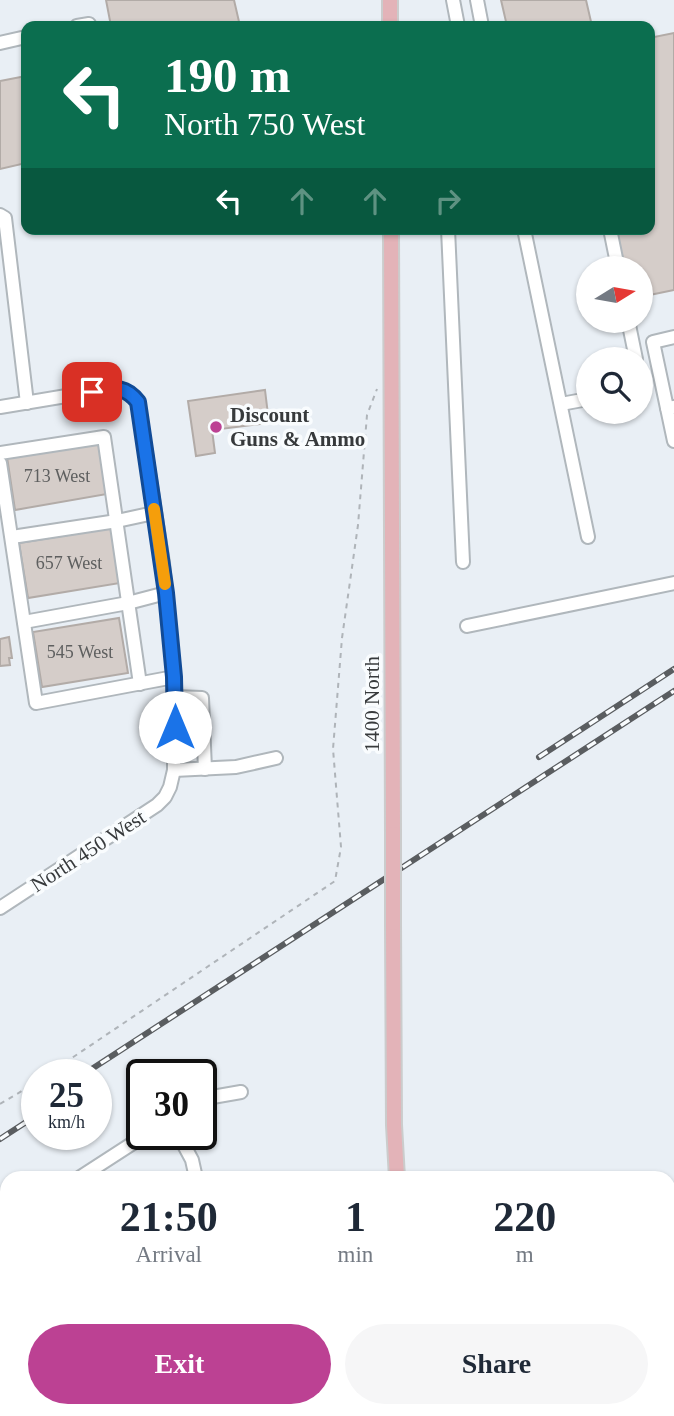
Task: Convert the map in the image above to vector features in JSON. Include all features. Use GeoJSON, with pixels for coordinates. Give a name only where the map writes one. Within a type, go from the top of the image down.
{"type":"FeatureCollection","features":[{"type":"Feature","properties":{"kind":"main road"},"geometry":{"type":"LineString","coordinates":[[390,0],[390,21]]}},
{"type":"Feature","properties":{"kind":"main road","name":"1400 North"},"geometry":{"type":"LineString","coordinates":[[391,235],[394,1112],[397,1171]]}},
{"type":"Feature","properties":{"kind":"street"},"geometry":{"type":"LineString","coordinates":[[453,0],[457,21]]}},
{"type":"Feature","properties":{"kind":"street"},"geometry":{"type":"LineString","coordinates":[[477,0],[481,21]]}},
{"type":"Feature","properties":{"kind":"street"},"geometry":{"type":"LineString","coordinates":[[0,43],[21,38]]}},
{"type":"Feature","properties":{"kind":"street"},"geometry":{"type":"LineString","coordinates":[[0,215],[5,219],[27,403]]}},
{"type":"Feature","properties":{"kind":"street"},"geometry":{"type":"LineString","coordinates":[[448,235],[463,562]]}},
{"type":"Feature","properties":{"kind":"street"},"geometry":{"type":"LineString","coordinates":[[525,235],[588,537]]}},
{"type":"Feature","properties":{"kind":"street"},"geometry":{"type":"LineString","coordinates":[[611,235],[616,256]]}},
{"type":"Feature","properties":{"kind":"street"},"geometry":{"type":"LineString","coordinates":[[674,337],[653,342],[671,407],[674,441]]}},
{"type":"Feature","properties":{"kind":"street"},"geometry":{"type":"LineString","coordinates":[[0,407],[114,388],[132,394],[138,402],[166,593],[175,697],[174,770],[236,767],[276,758]]}},
{"type":"Feature","properties":{"kind":"street"},"geometry":{"type":"LineString","coordinates":[[561,404],[576,401]]}},
{"type":"Feature","properties":{"kind":"street"},"geometry":{"type":"LineString","coordinates":[[0,453],[104,437],[140,684]]}},
{"type":"Feature","properties":{"kind":"street"},"geometry":{"type":"LineString","coordinates":[[0,463],[36,703],[174,677]]}},
{"type":"Feature","properties":{"kind":"street"},"geometry":{"type":"LineString","coordinates":[[12,537],[154,513]]}},
{"type":"Feature","properties":{"kind":"street"},"geometry":{"type":"LineString","coordinates":[[467,625],[674,583]]}},
{"type":"Feature","properties":{"kind":"street"},"geometry":{"type":"LineString","coordinates":[[24,622],[128,603],[166,593]]}},
{"type":"Feature","properties":{"kind":"street"},"geometry":{"type":"LineString","coordinates":[[175,697],[202,698],[205,769]]}},
{"type":"Feature","properties":{"kind":"street","name":"North 450 West"},"geometry":{"type":"LineString","coordinates":[[0,908],[146,813],[165,797],[174,770]]}},
{"type":"Feature","properties":{"kind":"street"},"geometry":{"type":"LineString","coordinates":[[217,1096],[241,1092]]}},
{"type":"Feature","properties":{"kind":"street"},"geometry":{"type":"LineString","coordinates":[[90,1171],[126,1148]]}},
{"type":"Feature","properties":{"kind":"street"},"geometry":{"type":"LineString","coordinates":[[187,1150],[194,1171]]}},
{"type":"Feature","properties":{"kind":"path"},"geometry":{"type":"LineString","coordinates":[[0,1104],[21,1092]]}},
{"type":"Feature","properties":{"kind":"building"},"geometry":{"type":"Polygon","coordinates":[[[106,0],[234,0],[239,21],[110,21],[106,0]]]}},
{"type":"Feature","properties":{"kind":"building"},"geometry":{"type":"Polygon","coordinates":[[[501,0],[586,0],[591,21],[506,21],[501,0]]]}},
{"type":"Feature","properties":{"kind":"building"},"geometry":{"type":"Polygon","coordinates":[[[674,33],[674,290],[653,294],[653,256],[619,256],[614,235],[655,235],[655,37],[674,33]]]}},
{"type":"Feature","properties":{"kind":"building"},"geometry":{"type":"Polygon","coordinates":[[[21,77],[21,164],[0,169],[0,81],[21,77]]]}},
{"type":"Feature","properties":{"kind":"building","name":"Discount Guns & Ammo"},"geometry":{"type":"Polygon","coordinates":[[[265,390],[269,423],[212,430],[215,453],[196,456],[188,401],[265,390]]]}},
{"type":"Feature","properties":{"kind":"building"},"geometry":{"type":"Polygon","coordinates":[[[98,441],[107,494],[15,510],[7,457],[98,441]]]}},
{"type":"Feature","properties":{"kind":"building"},"geometry":{"type":"Polygon","coordinates":[[[111,528],[120,583],[28,598],[19,543],[111,528]]]}},
{"type":"Feature","properties":{"kind":"building"},"geometry":{"type":"Polygon","coordinates":[[[119,618],[128,673],[42,687],[33,632],[119,618]]]}},
{"type":"Feature","properties":{"kind":"building"},"geometry":{"type":"Polygon","coordinates":[[[9,637],[12,658],[9,658],[10,665],[0,666],[0,639],[9,637]]]}},
{"type":"Feature","properties":{"kind":"railway"},"geometry":{"type":"LineString","coordinates":[[539,757],[674,669]]}},
{"type":"Feature","properties":{"kind":"railway"},"geometry":{"type":"LineString","coordinates":[[107,1059],[674,691]]}},
{"type":"Feature","properties":{"kind":"railway"},"geometry":{"type":"LineString","coordinates":[[0,1139],[21,1125]]}},
{"type":"Feature","properties":{"kind":"slow traffic"},"geometry":{"type":"LineString","coordinates":[[154,509],[165,584]]}},
{"type":"Feature","properties":{"kind":"place","name":"Discount Guns & Ammo"},"geometry":{"type":"Point","coordinates":[216,427]}},
{"type":"Feature","properties":{"kind":"route"},"geometry":{"type":"LineString","coordinates":[[92,392],[123,389],[132,394],[138,402],[163,563],[174,677],[175,727]]}}]}
